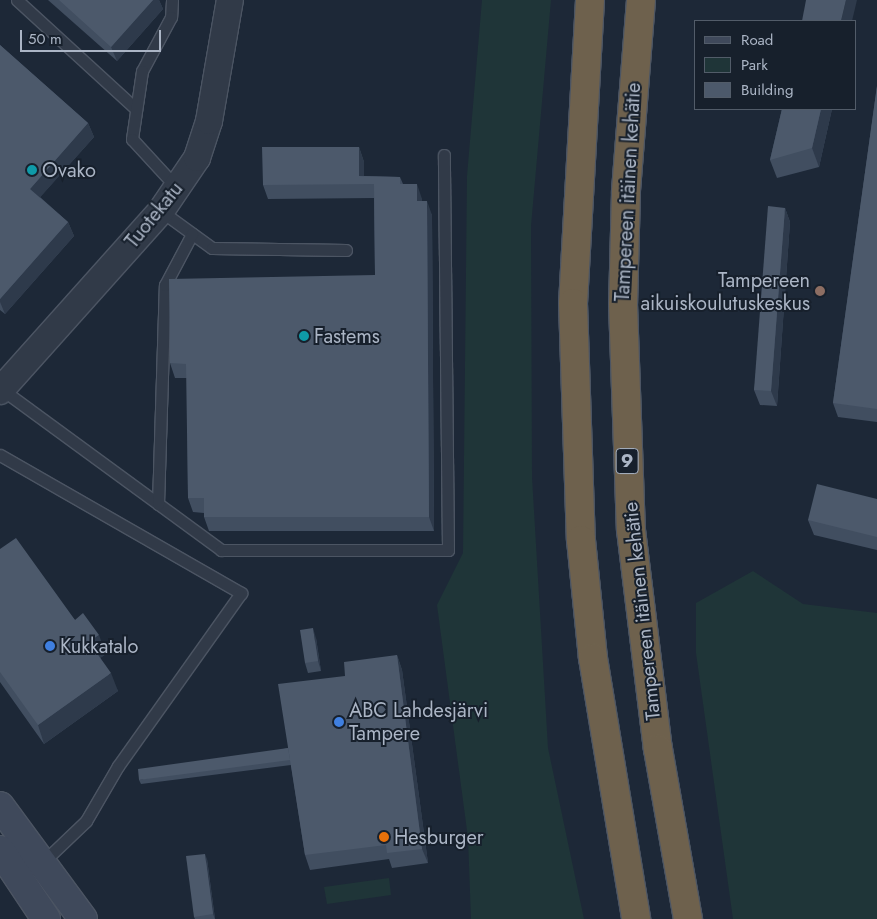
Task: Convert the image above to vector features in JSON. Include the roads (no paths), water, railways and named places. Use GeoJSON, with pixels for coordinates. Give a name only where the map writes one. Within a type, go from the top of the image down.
{"type":"FeatureCollection","features":[{"type":"Feature","properties":{"kind":"highway"},"geometry":{"type":"LineString","coordinates":[[590,0],[573,303],[581,540],[594,668],[636,919]]}},
{"type":"Feature","properties":{"kind":"highway","name":"Tampereen itäinen kehätie"},"geometry":{"type":"LineString","coordinates":[[641,0],[626,192],[623,304],[630,530],[658,749],[688,919]]}},
{"type":"Feature","properties":{"kind":"main road"},"geometry":{"type":"LineString","coordinates":[[0,806],[43,862],[83,919]]}},
{"type":"Feature","properties":{"kind":"main road"},"geometry":{"type":"LineString","coordinates":[[0,850],[22,880],[46,919]]}},
{"type":"Feature","properties":{"kind":"street","name":"Tuotekatu"},"geometry":{"type":"LineString","coordinates":[[0,389],[161,211],[197,158],[209,121],[230,0]]}},
{"type":"Feature","properties":{"kind":"lane"},"geometry":{"type":"LineString","coordinates":[[17,0],[136,109]]}},
{"type":"Feature","properties":{"kind":"lane"},"geometry":{"type":"LineString","coordinates":[[172,0],[171,17],[142,71],[132,139],[177,188]]}},
{"type":"Feature","properties":{"kind":"lane"},"geometry":{"type":"LineString","coordinates":[[0,389],[221,550],[448,550],[444,155]]}},
{"type":"Feature","properties":{"kind":"lane"},"geometry":{"type":"LineString","coordinates":[[161,211],[212,248],[346,250]]}},
{"type":"Feature","properties":{"kind":"lane"},"geometry":{"type":"LineString","coordinates":[[158,504],[165,284],[192,234]]}},
{"type":"Feature","properties":{"kind":"lane"},"geometry":{"type":"LineString","coordinates":[[0,455],[241,593],[118,766],[86,821],[22,880]]}},
{"type":"Feature","properties":{"kind":"place","name":"Ovako"},"geometry":{"type":"Point","coordinates":[32,170]}},
{"type":"Feature","properties":{"kind":"place","name":"Tampereen aikuiskoulutuskeskus"},"geometry":{"type":"Point","coordinates":[820,291]}},
{"type":"Feature","properties":{"kind":"place","name":"Fastems"},"geometry":{"type":"Point","coordinates":[304,336]}},
{"type":"Feature","properties":{"kind":"place","name":"Kukkatalo"},"geometry":{"type":"Point","coordinates":[50,646]}},
{"type":"Feature","properties":{"kind":"place","name":"ABC Lahdesjärvi Tampere"},"geometry":{"type":"Point","coordinates":[339,722]}},
{"type":"Feature","properties":{"kind":"place","name":"Hesburger"},"geometry":{"type":"Point","coordinates":[384,837]}}]}
